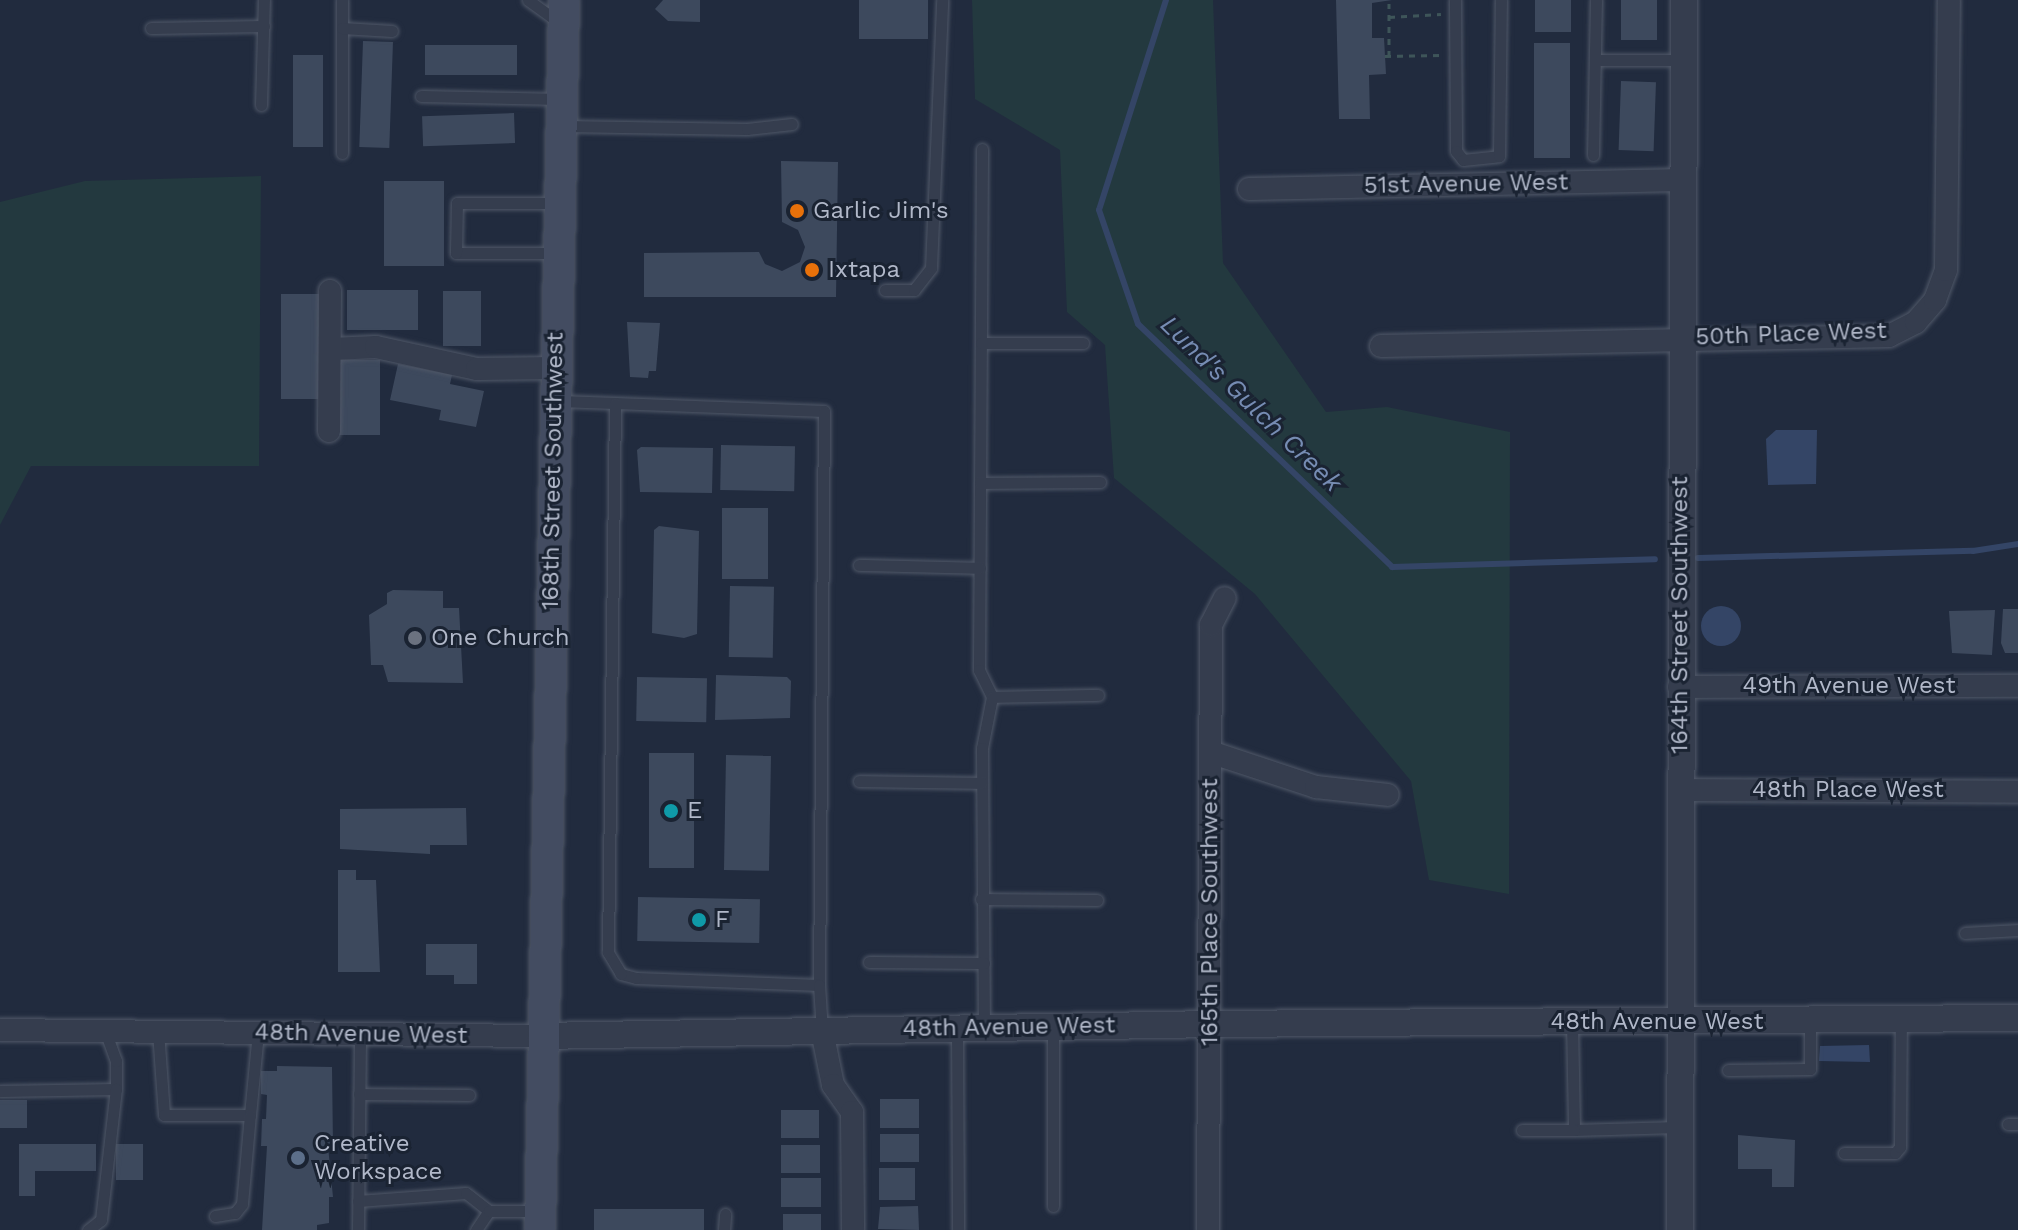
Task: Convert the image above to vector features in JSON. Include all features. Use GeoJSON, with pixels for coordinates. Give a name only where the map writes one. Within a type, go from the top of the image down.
{"type":"FeatureCollection","features":[{"type":"Feature","properties":{"kind":"main road","name":"168th Street Southwest"},"geometry":{"type":"LineString","coordinates":[[540,1220],[540,1036],[564,13]]}},
{"type":"Feature","properties":{"kind":"street","name":"164th Street Southwest"},"geometry":{"type":"LineString","coordinates":[[1680,1230],[1677,1022],[1684,0]]}},
{"type":"Feature","properties":{"kind":"street","name":"50th Place West"},"geometry":{"type":"LineString","coordinates":[[1381,346],[1889,336],[1916,322],[1935,300],[1946,270],[1949,0]]}},
{"type":"Feature","properties":{"kind":"street","name":"51st Avenue West"},"geometry":{"type":"LineString","coordinates":[[1249,189],[1684,180]]}},
{"type":"Feature","properties":{"kind":"street"},"geometry":{"type":"LineString","coordinates":[[329,431],[330,291]]}},
{"type":"Feature","properties":{"kind":"street"},"geometry":{"type":"LineString","coordinates":[[331,349],[376,347],[477,369],[556,368]]}},
{"type":"Feature","properties":{"kind":"street","name":"165th Place Southwest"},"geometry":{"type":"LineString","coordinates":[[1208,1230],[1211,625],[1225,598]]}},
{"type":"Feature","properties":{"kind":"street","name":"49th Avenue West"},"geometry":{"type":"LineString","coordinates":[[1679,687],[2018,686]]}},
{"type":"Feature","properties":{"kind":"street"},"geometry":{"type":"LineString","coordinates":[[1210,752],[1316,787],[1388,795]]}},
{"type":"Feature","properties":{"kind":"street","name":"48th Place West"},"geometry":{"type":"LineString","coordinates":[[1679,790],[2018,792]]}},
{"type":"Feature","properties":{"kind":"street","name":"48th Avenue West"},"geometry":{"type":"LineString","coordinates":[[0,1030],[540,1036],[1211,1024],[2018,1018]]}},
{"type":"Feature","properties":{"kind":"street"},"geometry":{"type":"LineString","coordinates":[[822,1031],[833,1085],[852,1112],[853,1230]]}},
{"type":"Feature","properties":{"kind":"lane"},"geometry":{"type":"LineString","coordinates":[[261,105],[264,0]]}},
{"type":"Feature","properties":{"kind":"lane"},"geometry":{"type":"LineString","coordinates":[[342,0],[342,153]]}},
{"type":"Feature","properties":{"kind":"lane"},"geometry":{"type":"LineString","coordinates":[[528,0],[564,13]]}},
{"type":"Feature","properties":{"kind":"lane"},"geometry":{"type":"LineString","coordinates":[[885,290],[914,290],[931,268],[942,0]]}},
{"type":"Feature","properties":{"kind":"lane"},"geometry":{"type":"LineString","coordinates":[[1455,0],[1456,151],[1463,160],[1499,156],[1501,0]]}},
{"type":"Feature","properties":{"kind":"lane"},"geometry":{"type":"LineString","coordinates":[[1593,155],[1596,0]]}},
{"type":"Feature","properties":{"kind":"lane"},"geometry":{"type":"LineString","coordinates":[[151,28],[264,26]]}},
{"type":"Feature","properties":{"kind":"lane"},"geometry":{"type":"LineString","coordinates":[[342,28],[392,31]]}},
{"type":"Feature","properties":{"kind":"lane"},"geometry":{"type":"LineString","coordinates":[[1595,60],[1683,60]]}},
{"type":"Feature","properties":{"kind":"lane"},"geometry":{"type":"LineString","coordinates":[[421,96],[561,113],[747,129],[792,124]]}},
{"type":"Feature","properties":{"kind":"lane"},"geometry":{"type":"LineString","coordinates":[[982,149],[979,670],[992,697],[982,783],[984,1028]]}},
{"type":"Feature","properties":{"kind":"lane"},"geometry":{"type":"LineString","coordinates":[[558,253],[456,253],[457,203],[560,203]]}},
{"type":"Feature","properties":{"kind":"lane"},"geometry":{"type":"LineString","coordinates":[[981,343],[1083,343]]}},
{"type":"Feature","properties":{"kind":"lane"},"geometry":{"type":"LineString","coordinates":[[555,401],[824,411],[819,985],[822,1031]]}},
{"type":"Feature","properties":{"kind":"lane"},"geometry":{"type":"LineString","coordinates":[[615,403],[608,952],[621,974],[636,978],[819,985]]}},
{"type":"Feature","properties":{"kind":"lane"},"geometry":{"type":"LineString","coordinates":[[980,483],[1100,482]]}},
{"type":"Feature","properties":{"kind":"lane"},"geometry":{"type":"LineString","coordinates":[[859,565],[980,568]]}},
{"type":"Feature","properties":{"kind":"lane"},"geometry":{"type":"LineString","coordinates":[[992,697],[1098,695]]}},
{"type":"Feature","properties":{"kind":"lane"},"geometry":{"type":"LineString","coordinates":[[859,781],[982,783]]}},
{"type":"Feature","properties":{"kind":"lane"},"geometry":{"type":"LineString","coordinates":[[981,899],[1097,900]]}},
{"type":"Feature","properties":{"kind":"lane"},"geometry":{"type":"LineString","coordinates":[[1965,933],[2018,930]]}},
{"type":"Feature","properties":{"kind":"lane"},"geometry":{"type":"LineString","coordinates":[[869,962],[984,963]]}},
{"type":"Feature","properties":{"kind":"lane"},"geometry":{"type":"LineString","coordinates":[[1844,1153],[1895,1153],[1900,1147],[1901,1019]]}},
{"type":"Feature","properties":{"kind":"lane"},"geometry":{"type":"LineString","coordinates":[[1728,1070],[1810,1069],[1810,1020]]}},
{"type":"Feature","properties":{"kind":"lane"},"geometry":{"type":"LineString","coordinates":[[1572,1022],[1574,1130]]}},
{"type":"Feature","properties":{"kind":"lane"},"geometry":{"type":"LineString","coordinates":[[1053,1027],[1053,1206]]}},
{"type":"Feature","properties":{"kind":"lane"},"geometry":{"type":"LineString","coordinates":[[957,1028],[958,1230]]}},
{"type":"Feature","properties":{"kind":"lane"},"geometry":{"type":"LineString","coordinates":[[88,1230],[101,1220],[116,1089],[116,1061],[105,1031]]}},
{"type":"Feature","properties":{"kind":"lane"},"geometry":{"type":"LineString","coordinates":[[158,1031],[164,1115],[250,1115]]}},
{"type":"Feature","properties":{"kind":"lane"},"geometry":{"type":"LineString","coordinates":[[215,1216],[235,1213],[242,1204],[258,1032]]}},
{"type":"Feature","properties":{"kind":"lane"},"geometry":{"type":"LineString","coordinates":[[358,1230],[360,1034]]}},
{"type":"Feature","properties":{"kind":"lane"},"geometry":{"type":"LineString","coordinates":[[0,1091],[116,1089]]}},
{"type":"Feature","properties":{"kind":"lane"},"geometry":{"type":"LineString","coordinates":[[359,1094],[469,1095]]}},
{"type":"Feature","properties":{"kind":"lane"},"geometry":{"type":"LineString","coordinates":[[1522,1130],[1678,1127]]}},
{"type":"Feature","properties":{"kind":"lane"},"geometry":{"type":"LineString","coordinates":[[358,1201],[466,1193],[489,1211],[540,1220]]}},
{"type":"Feature","properties":{"kind":"lane"},"geometry":{"type":"LineString","coordinates":[[476,1230],[489,1211]]}},
{"type":"Feature","properties":{"kind":"lane"},"geometry":{"type":"LineString","coordinates":[[724,1230],[725,1214]]}},
{"type":"Feature","properties":{"kind":"path"},"geometry":{"type":"LineString","coordinates":[[1389,3],[1387,56],[1436,57]]}},
{"type":"Feature","properties":{"kind":"path"},"geometry":{"type":"LineString","coordinates":[[1389,17],[1435,17]]}},
{"type":"Feature","properties":{"kind":"green space"},"geometry":{"type":"Polygon","coordinates":[[[972,0],[1213,0],[1223,263],[1326,412],[1387,407],[1510,432],[1509,894],[1429,880],[1411,781],[1255,594],[1114,478],[1105,345],[1067,312],[1060,150],[975,99],[972,0]]]}},
{"type":"Feature","properties":{"kind":"green space"},"geometry":{"type":"Polygon","coordinates":[[[261,176],[259,466],[31,466],[0,525],[0,202],[85,181],[261,176]]]}},
{"type":"Feature","properties":{"kind":"water"},"geometry":{"type":"Polygon","coordinates":[[[1776,430],[1817,430],[1816,484],[1768,485],[1766,439],[1776,430]]]}},
{"type":"Feature","properties":{"kind":"water"},"geometry":{"type":"Polygon","coordinates":[[[1721,606],[1735,612],[1741,626],[1735,640],[1721,646],[1707,640],[1701,626],[1707,612],[1721,606]]]}},
{"type":"Feature","properties":{"kind":"water"},"geometry":{"type":"Polygon","coordinates":[[[1869,1045],[1870,1062],[1819,1061],[1820,1046],[1869,1045]]]}},
{"type":"Feature","properties":{"kind":"building"},"geometry":{"type":"Polygon","coordinates":[[[663,0],[700,0],[700,22],[668,21],[655,9],[663,0]]]}},
{"type":"Feature","properties":{"kind":"building"},"geometry":{"type":"Polygon","coordinates":[[[859,0],[928,0],[928,39],[859,39],[859,0]]]}},
{"type":"Feature","properties":{"kind":"building"},"geometry":{"type":"Polygon","coordinates":[[[1336,0],[1392,0],[1372,3],[1372,38],[1384,38],[1386,74],[1369,75],[1370,119],[1339,119],[1336,0]]]}},
{"type":"Feature","properties":{"kind":"building"},"geometry":{"type":"Polygon","coordinates":[[[1535,0],[1571,0],[1571,32],[1535,32],[1535,0]]]}},
{"type":"Feature","properties":{"kind":"building"},"geometry":{"type":"Polygon","coordinates":[[[1621,0],[1657,0],[1657,40],[1621,40],[1621,0]]]}},
{"type":"Feature","properties":{"kind":"building"},"geometry":{"type":"Polygon","coordinates":[[[363,41],[393,42],[389,148],[359,147],[363,41]]]}},
{"type":"Feature","properties":{"kind":"building"},"geometry":{"type":"Polygon","coordinates":[[[1534,43],[1570,43],[1570,158],[1534,158],[1534,43]]]}},
{"type":"Feature","properties":{"kind":"building"},"geometry":{"type":"Polygon","coordinates":[[[425,45],[517,45],[517,75],[425,75],[425,45]]]}},
{"type":"Feature","properties":{"kind":"building"},"geometry":{"type":"Polygon","coordinates":[[[293,55],[323,55],[323,147],[293,147],[293,55]]]}},
{"type":"Feature","properties":{"kind":"building"},"geometry":{"type":"Polygon","coordinates":[[[1621,81],[1656,82],[1654,151],[1619,150],[1621,81]]]}},
{"type":"Feature","properties":{"kind":"building"},"geometry":{"type":"Polygon","coordinates":[[[514,113],[515,143],[423,146],[422,116],[514,113]]]}},
{"type":"Feature","properties":{"kind":"building"},"geometry":{"type":"Polygon","coordinates":[[[781,161],[838,162],[836,297],[644,297],[644,253],[759,252],[765,264],[782,271],[800,262],[805,247],[798,230],[782,222],[781,161]]]}},
{"type":"Feature","properties":{"kind":"building"},"geometry":{"type":"Polygon","coordinates":[[[384,181],[444,181],[444,266],[384,266],[384,181]]]}},
{"type":"Feature","properties":{"kind":"building"},"geometry":{"type":"Polygon","coordinates":[[[347,290],[418,290],[418,330],[347,330],[347,290]]]}},
{"type":"Feature","properties":{"kind":"building"},"geometry":{"type":"Polygon","coordinates":[[[443,291],[481,291],[481,346],[443,346],[443,291]]]}},
{"type":"Feature","properties":{"kind":"building"},"geometry":{"type":"Polygon","coordinates":[[[281,294],[319,294],[319,399],[281,399],[281,294]]]}},
{"type":"Feature","properties":{"kind":"building"},"geometry":{"type":"Polygon","coordinates":[[[627,322],[660,323],[656,371],[649,371],[648,378],[630,377],[627,322]]]}},
{"type":"Feature","properties":{"kind":"building"},"geometry":{"type":"Polygon","coordinates":[[[339,360],[380,360],[380,435],[339,435],[339,360]]]}},
{"type":"Feature","properties":{"kind":"building"},"geometry":{"type":"Polygon","coordinates":[[[398,364],[452,375],[450,384],[484,391],[476,427],[439,420],[441,410],[390,400],[398,364]]]}},
{"type":"Feature","properties":{"kind":"building"},"geometry":{"type":"Polygon","coordinates":[[[721,445],[795,446],[794,491],[720,490],[721,445]]]}},
{"type":"Feature","properties":{"kind":"building"},"geometry":{"type":"Polygon","coordinates":[[[641,447],[713,448],[712,493],[640,492],[637,450],[641,447]]]}},
{"type":"Feature","properties":{"kind":"building"},"geometry":{"type":"Polygon","coordinates":[[[722,508],[768,508],[768,579],[722,579],[722,508]]]}},
{"type":"Feature","properties":{"kind":"building"},"geometry":{"type":"Polygon","coordinates":[[[659,526],[699,531],[697,634],[684,638],[652,633],[654,530],[659,526]]]}},
{"type":"Feature","properties":{"kind":"building"},"geometry":{"type":"Polygon","coordinates":[[[730,586],[774,587],[773,658],[729,657],[730,586]]]}},
{"type":"Feature","properties":{"kind":"building","name":"One Church"},"geometry":{"type":"Polygon","coordinates":[[[393,590],[443,591],[443,608],[459,608],[463,683],[388,682],[383,665],[371,665],[369,615],[387,604],[387,593],[393,590]]]}},
{"type":"Feature","properties":{"kind":"building"},"geometry":{"type":"Polygon","coordinates":[[[2003,609],[2018,609],[2018,653],[2005,653],[2001,643],[2003,609]]]}},
{"type":"Feature","properties":{"kind":"building"},"geometry":{"type":"Polygon","coordinates":[[[1995,610],[1992,655],[1952,653],[1949,611],[1995,610]]]}},
{"type":"Feature","properties":{"kind":"building"},"geometry":{"type":"Polygon","coordinates":[[[716,675],[787,677],[791,681],[790,718],[715,720],[716,675]]]}},
{"type":"Feature","properties":{"kind":"building"},"geometry":{"type":"Polygon","coordinates":[[[637,677],[707,678],[706,722],[636,721],[637,677]]]}},
{"type":"Feature","properties":{"kind":"building","name":"E"},"geometry":{"type":"Polygon","coordinates":[[[649,753],[694,753],[694,868],[649,868],[649,753]]]}},
{"type":"Feature","properties":{"kind":"building"},"geometry":{"type":"Polygon","coordinates":[[[726,755],[771,756],[769,871],[724,870],[726,755]]]}},
{"type":"Feature","properties":{"kind":"building"},"geometry":{"type":"Polygon","coordinates":[[[466,808],[467,845],[430,845],[430,854],[340,849],[340,809],[466,808]]]}},
{"type":"Feature","properties":{"kind":"building"},"geometry":{"type":"Polygon","coordinates":[[[338,870],[356,870],[356,880],[376,880],[380,972],[338,972],[338,870]]]}},
{"type":"Feature","properties":{"kind":"building","name":"F"},"geometry":{"type":"Polygon","coordinates":[[[638,897],[760,899],[759,943],[637,941],[638,897]]]}},
{"type":"Feature","properties":{"kind":"building"},"geometry":{"type":"Polygon","coordinates":[[[426,944],[477,944],[477,984],[454,984],[454,975],[426,975],[426,944]]]}},
{"type":"Feature","properties":{"kind":"building","name":"Creative Workspace"},"geometry":{"type":"Polygon","coordinates":[[[277,1066],[332,1067],[333,1146],[328,1146],[333,1197],[329,1197],[329,1223],[317,1225],[317,1230],[262,1230],[267,1146],[261,1146],[262,1119],[266,1119],[267,1095],[261,1094],[261,1071],[277,1071],[277,1066]]]}},
{"type":"Feature","properties":{"kind":"building"},"geometry":{"type":"Polygon","coordinates":[[[880,1099],[919,1099],[919,1128],[880,1128],[880,1099]]]}},
{"type":"Feature","properties":{"kind":"building"},"geometry":{"type":"Polygon","coordinates":[[[0,1100],[27,1100],[27,1128],[0,1128],[0,1100]]]}},
{"type":"Feature","properties":{"kind":"building"},"geometry":{"type":"Polygon","coordinates":[[[781,1110],[819,1110],[819,1138],[781,1138],[781,1110]]]}},
{"type":"Feature","properties":{"kind":"building"},"geometry":{"type":"Polygon","coordinates":[[[880,1134],[919,1134],[919,1162],[880,1162],[880,1134]]]}},
{"type":"Feature","properties":{"kind":"building"},"geometry":{"type":"Polygon","coordinates":[[[1738,1135],[1795,1140],[1794,1187],[1772,1187],[1772,1169],[1738,1169],[1738,1135]]]}},
{"type":"Feature","properties":{"kind":"building"},"geometry":{"type":"Polygon","coordinates":[[[19,1144],[96,1144],[96,1171],[35,1171],[35,1196],[19,1196],[19,1144]]]}},
{"type":"Feature","properties":{"kind":"building"},"geometry":{"type":"Polygon","coordinates":[[[116,1144],[143,1144],[143,1180],[116,1180],[116,1144]]]}},
{"type":"Feature","properties":{"kind":"building"},"geometry":{"type":"Polygon","coordinates":[[[781,1145],[820,1145],[820,1173],[781,1173],[781,1145]]]}},
{"type":"Feature","properties":{"kind":"building"},"geometry":{"type":"Polygon","coordinates":[[[879,1168],[915,1168],[915,1200],[879,1200],[879,1168]]]}},
{"type":"Feature","properties":{"kind":"building"},"geometry":{"type":"Polygon","coordinates":[[[781,1178],[821,1178],[821,1207],[781,1207],[781,1178]]]}},
{"type":"Feature","properties":{"kind":"building"},"geometry":{"type":"Polygon","coordinates":[[[918,1206],[919,1230],[878,1229],[880,1207],[918,1206]]]}},
{"type":"Feature","properties":{"kind":"building"},"geometry":{"type":"Polygon","coordinates":[[[594,1209],[704,1209],[704,1230],[594,1230],[594,1209]]]}},
{"type":"Feature","properties":{"kind":"building"},"geometry":{"type":"Polygon","coordinates":[[[783,1214],[821,1214],[821,1230],[783,1230],[783,1214]]]}},
{"type":"Feature","properties":{"kind":"waterway","name":"Lund's Gulch Creek"},"geometry":{"type":"LineString","coordinates":[[1166,0],[1099,210],[1138,324],[1392,567],[1655,559]]}},
{"type":"Feature","properties":{"kind":"waterway","name":"Lund's Gulch Creek"},"geometry":{"type":"LineString","coordinates":[[1698,558],[1973,551],[2018,544]]}},
{"type":"Feature","properties":{"kind":"place","name":"Garlic Jim's"},"geometry":{"type":"Point","coordinates":[797,211]}},
{"type":"Feature","properties":{"kind":"place","name":"Ixtapa"},"geometry":{"type":"Point","coordinates":[812,270]}},
{"type":"Feature","properties":{"kind":"place","name":"One Church"},"geometry":{"type":"Point","coordinates":[415,638]}},
{"type":"Feature","properties":{"kind":"place","name":"E"},"geometry":{"type":"Point","coordinates":[671,811]}},
{"type":"Feature","properties":{"kind":"place","name":"F"},"geometry":{"type":"Point","coordinates":[699,920]}},
{"type":"Feature","properties":{"kind":"place","name":"Creative Workspace"},"geometry":{"type":"Point","coordinates":[298,1158]}}]}
